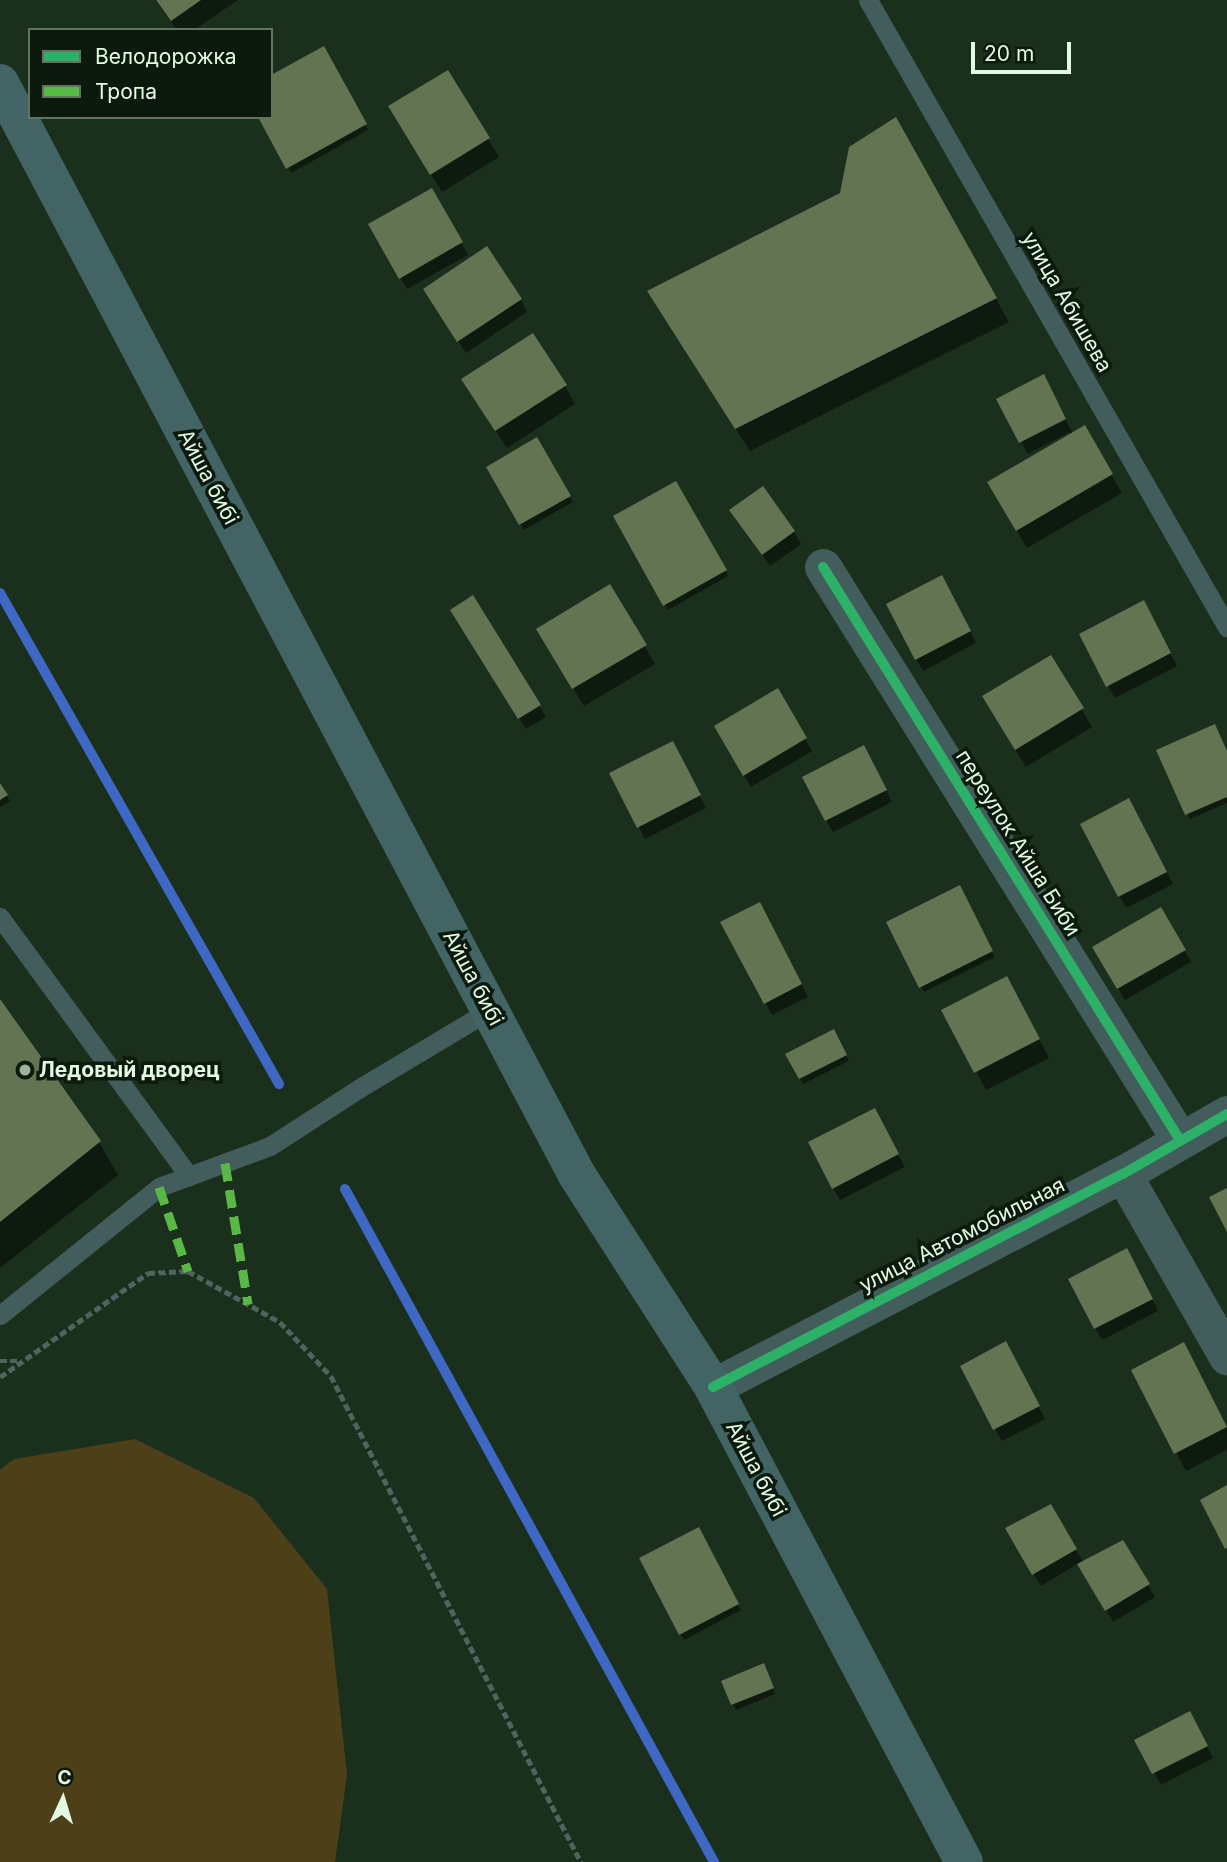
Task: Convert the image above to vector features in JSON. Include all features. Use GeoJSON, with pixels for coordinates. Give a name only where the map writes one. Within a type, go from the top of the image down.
{"type":"FeatureCollection","features":[{"type":"Feature","properties":{"kind":"main road","name":"Айша бибі"},"geometry":{"type":"LineString","coordinates":[[0,83],[577,1175],[713,1387],[964,1862]]}},
{"type":"Feature","properties":{"kind":"street","name":"переулок Айша Биби"},"geometry":{"type":"LineString","coordinates":[[823,567],[1180,1140]]}},
{"type":"Feature","properties":{"kind":"street","name":"улица Автомобильная"},"geometry":{"type":"LineString","coordinates":[[713,1387],[1123,1174],[1227,1114]]}},
{"type":"Feature","properties":{"kind":"street"},"geometry":{"type":"LineString","coordinates":[[1123,1174],[1227,1356]]}},
{"type":"Feature","properties":{"kind":"lane","name":"улица Абишева"},"geometry":{"type":"LineString","coordinates":[[868,0],[1227,627]]}},
{"type":"Feature","properties":{"kind":"lane"},"geometry":{"type":"LineString","coordinates":[[0,918],[189,1176]]}},
{"type":"Feature","properties":{"kind":"lane"},"geometry":{"type":"LineString","coordinates":[[0,1315],[159,1187],[270,1146],[358,1089],[490,1010]]}},
{"type":"Feature","properties":{"kind":"path"},"geometry":{"type":"LineString","coordinates":[[0,1377],[148,1273],[188,1271],[280,1322],[331,1376],[581,1862]]}},
{"type":"Feature","properties":{"kind":"path"},"geometry":{"type":"LineString","coordinates":[[0,1361],[22,1361]]}},
{"type":"Feature","properties":{"kind":"shaded area"},"geometry":{"type":"Polygon","coordinates":[[[135,1439],[254,1498],[327,1589],[347,1775],[335,1862],[0,1862],[0,1470],[14,1459],[135,1439]]]}},
{"type":"Feature","properties":{"kind":"building"},"geometry":{"type":"Polygon","coordinates":[[[156,0],[201,0],[171,21],[156,0]]]}},
{"type":"Feature","properties":{"kind":"building"},"geometry":{"type":"Polygon","coordinates":[[[324,46],[367,124],[286,169],[259,119],[273,119],[273,74],[324,46]]]}},
{"type":"Feature","properties":{"kind":"building"},"geometry":{"type":"Polygon","coordinates":[[[448,70],[490,138],[430,175],[388,106],[448,70]]]}},
{"type":"Feature","properties":{"kind":"building"},"geometry":{"type":"Polygon","coordinates":[[[896,117],[997,298],[735,429],[647,291],[840,193],[849,147],[896,117]]]}},
{"type":"Feature","properties":{"kind":"building"},"geometry":{"type":"Polygon","coordinates":[[[432,188],[463,242],[399,279],[368,224],[432,188]]]}},
{"type":"Feature","properties":{"kind":"building"},"geometry":{"type":"Polygon","coordinates":[[[487,246],[522,299],[457,342],[423,289],[487,246]]]}},
{"type":"Feature","properties":{"kind":"building"},"geometry":{"type":"Polygon","coordinates":[[[533,333],[567,385],[495,431],[461,379],[533,333]]]}},
{"type":"Feature","properties":{"kind":"building"},"geometry":{"type":"Polygon","coordinates":[[[1044,374],[1066,419],[1019,443],[996,399],[1044,374]]]}},
{"type":"Feature","properties":{"kind":"building"},"geometry":{"type":"Polygon","coordinates":[[[1085,425],[1113,474],[1016,531],[987,482],[1085,425]]]}},
{"type":"Feature","properties":{"kind":"building"},"geometry":{"type":"Polygon","coordinates":[[[537,437],[571,496],[519,525],[486,467],[537,437]]]}},
{"type":"Feature","properties":{"kind":"building"},"geometry":{"type":"Polygon","coordinates":[[[676,481],[727,570],[663,606],[613,516],[676,481]]]}},
{"type":"Feature","properties":{"kind":"building"},"geometry":{"type":"Polygon","coordinates":[[[763,486],[795,531],[762,555],[729,510],[763,486]]]}},
{"type":"Feature","properties":{"kind":"building"},"geometry":{"type":"Polygon","coordinates":[[[942,575],[971,631],[915,660],[886,604],[942,575]]]}},
{"type":"Feature","properties":{"kind":"building"},"geometry":{"type":"Polygon","coordinates":[[[610,584],[647,645],[572,689],[536,629],[610,584]]]}},
{"type":"Feature","properties":{"kind":"building"},"geometry":{"type":"Polygon","coordinates":[[[473,595],[541,705],[518,719],[450,610],[473,595]]]}},
{"type":"Feature","properties":{"kind":"building"},"geometry":{"type":"Polygon","coordinates":[[[1144,600],[1171,653],[1106,687],[1079,634],[1144,600]]]}},
{"type":"Feature","properties":{"kind":"building"},"geometry":{"type":"Polygon","coordinates":[[[1051,655],[1084,708],[1015,750],[982,696],[1051,655]]]}},
{"type":"Feature","properties":{"kind":"building"},"geometry":{"type":"Polygon","coordinates":[[[778,688],[807,738],[743,776],[714,726],[778,688]]]}},
{"type":"Feature","properties":{"kind":"building"},"geometry":{"type":"Polygon","coordinates":[[[1215,724],[1227,751],[1227,797],[1185,815],[1156,750],[1215,724]]]}},
{"type":"Feature","properties":{"kind":"building"},"geometry":{"type":"Polygon","coordinates":[[[673,741],[701,795],[637,828],[609,773],[673,741]]]}},
{"type":"Feature","properties":{"kind":"building"},"geometry":{"type":"Polygon","coordinates":[[[864,745],[887,790],[825,821],[802,777],[864,745]]]}},
{"type":"Feature","properties":{"kind":"building"},"geometry":{"type":"Polygon","coordinates":[[[0,783],[8,795],[0,800],[0,783]]]}},
{"type":"Feature","properties":{"kind":"building"},"geometry":{"type":"Polygon","coordinates":[[[1129,798],[1167,872],[1118,897],[1080,824],[1129,798]]]}},
{"type":"Feature","properties":{"kind":"building"},"geometry":{"type":"Polygon","coordinates":[[[960,885],[993,951],[919,988],[886,922],[960,885]]]}},
{"type":"Feature","properties":{"kind":"building"},"geometry":{"type":"Polygon","coordinates":[[[760,902],[802,984],[764,1004],[720,922],[760,902]]]}},
{"type":"Feature","properties":{"kind":"building"},"geometry":{"type":"Polygon","coordinates":[[[1161,907],[1186,950],[1117,989],[1092,947],[1161,907]]]}},
{"type":"Feature","properties":{"kind":"building"},"geometry":{"type":"Polygon","coordinates":[[[1007,976],[1040,1039],[974,1073],[941,1010],[1007,976]]]}},
{"type":"Feature","properties":{"kind":"building","name":"Ледовый дворец"},"geometry":{"type":"Polygon","coordinates":[[[0,999],[101,1141],[0,1222],[0,999]]]}},
{"type":"Feature","properties":{"kind":"building"},"geometry":{"type":"Polygon","coordinates":[[[834,1029],[847,1055],[799,1079],[785,1054],[834,1029]]]}},
{"type":"Feature","properties":{"kind":"building"},"geometry":{"type":"Polygon","coordinates":[[[875,1108],[899,1154],[832,1189],[808,1142],[875,1108]]]}},
{"type":"Feature","properties":{"kind":"building"},"geometry":{"type":"Polygon","coordinates":[[[1227,1188],[1227,1232],[1209,1197],[1227,1188]]]}},
{"type":"Feature","properties":{"kind":"building"},"geometry":{"type":"Polygon","coordinates":[[[1127,1248],[1153,1299],[1094,1329],[1068,1279],[1127,1248]]]}},
{"type":"Feature","properties":{"kind":"building"},"geometry":{"type":"Polygon","coordinates":[[[1006,1341],[1040,1406],[993,1430],[960,1366],[1006,1341]]]}},
{"type":"Feature","properties":{"kind":"building"},"geometry":{"type":"Polygon","coordinates":[[[1184,1342],[1227,1427],[1174,1454],[1131,1370],[1184,1342]]]}},
{"type":"Feature","properties":{"kind":"building"},"geometry":{"type":"Polygon","coordinates":[[[1227,1485],[1227,1548],[1225,1549],[1200,1500],[1227,1485]]]}},
{"type":"Feature","properties":{"kind":"building"},"geometry":{"type":"Polygon","coordinates":[[[1051,1504],[1077,1549],[1032,1575],[1005,1528],[1051,1504]]]}},
{"type":"Feature","properties":{"kind":"building"},"geometry":{"type":"Polygon","coordinates":[[[699,1527],[739,1604],[679,1635],[639,1558],[699,1527]]]}},
{"type":"Feature","properties":{"kind":"building"},"geometry":{"type":"Polygon","coordinates":[[[1123,1540],[1150,1584],[1105,1611],[1077,1564],[1123,1540]]]}},
{"type":"Feature","properties":{"kind":"building"},"geometry":{"type":"Polygon","coordinates":[[[764,1663],[774,1688],[731,1705],[721,1681],[764,1663]]]}},
{"type":"Feature","properties":{"kind":"building"},"geometry":{"type":"Polygon","coordinates":[[[1190,1711],[1208,1746],[1152,1774],[1134,1740],[1190,1711]]]}},
{"type":"Feature","properties":{"kind":"waterway"},"geometry":{"type":"LineString","coordinates":[[0,593],[279,1084]]}},
{"type":"Feature","properties":{"kind":"waterway"},"geometry":{"type":"LineString","coordinates":[[345,1189],[714,1862]]}},
{"type":"Feature","properties":{"kind":"marked path"},"geometry":{"type":"LineString","coordinates":[[225,1163],[248,1304]]}},
{"type":"Feature","properties":{"kind":"marked path"},"geometry":{"type":"LineString","coordinates":[[159,1187],[188,1271]]}},
{"type":"Feature","properties":{"kind":"cycle path"},"geometry":{"type":"LineString","coordinates":[[823,567],[1180,1140]]}},
{"type":"Feature","properties":{"kind":"cycle path"},"geometry":{"type":"LineString","coordinates":[[713,1387],[1123,1174],[1227,1114]]}},
{"type":"Feature","properties":{"kind":"place","name":"Ледовый дворец"},"geometry":{"type":"Point","coordinates":[25,1070]}}]}
